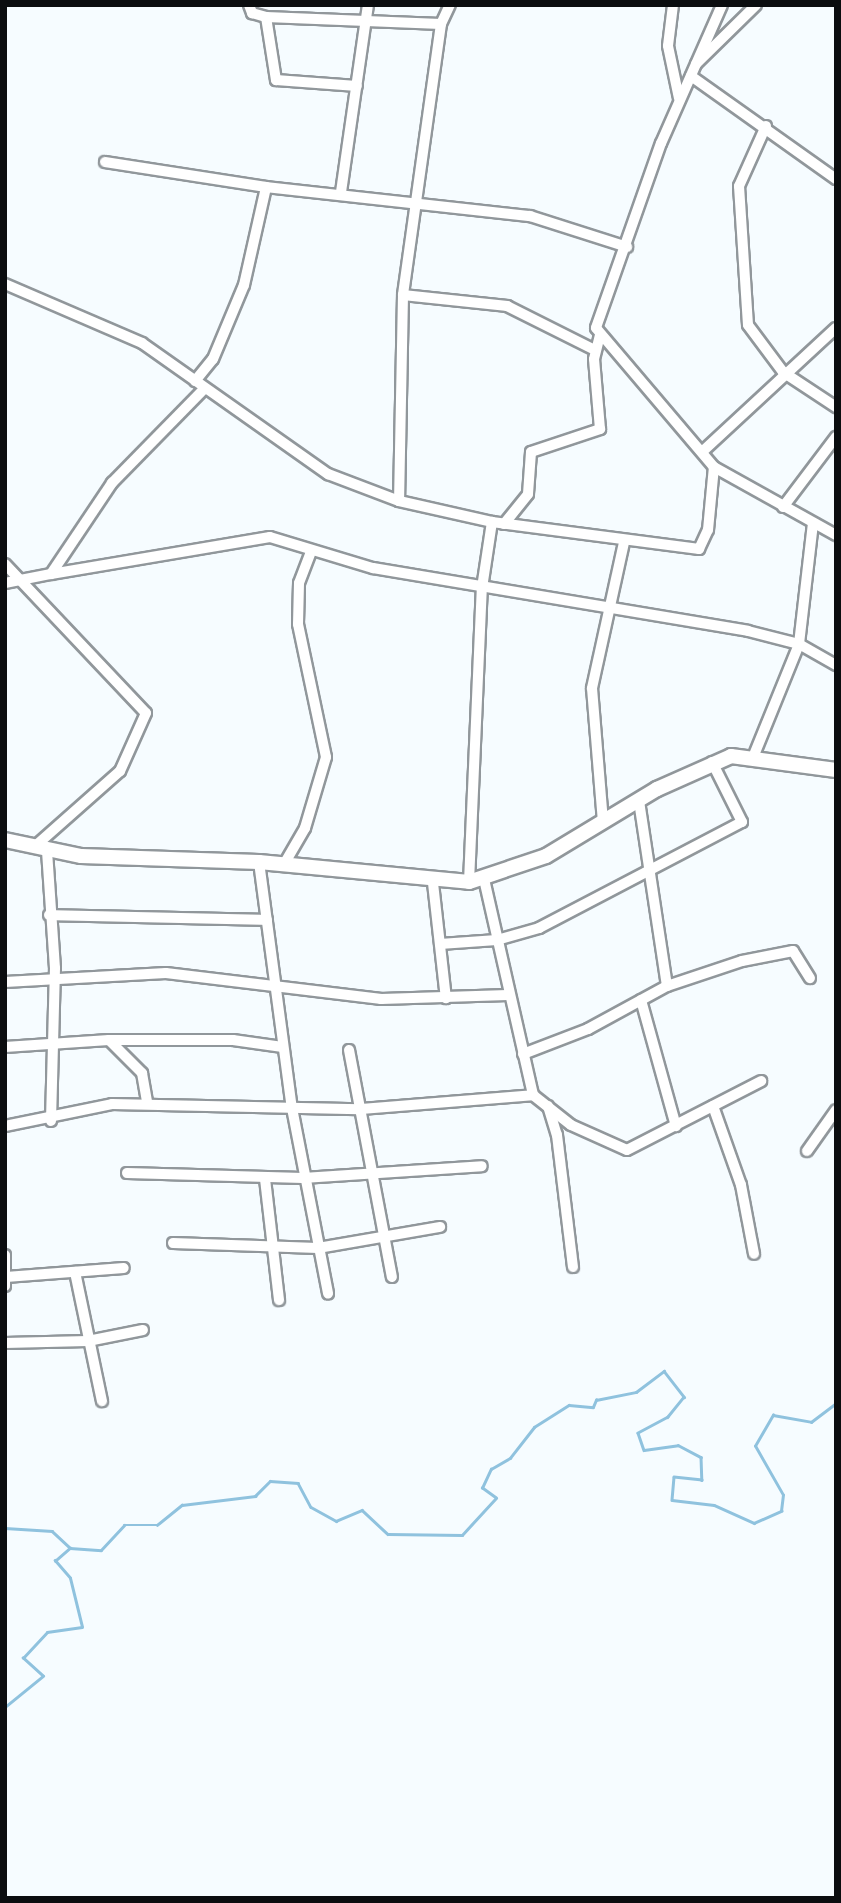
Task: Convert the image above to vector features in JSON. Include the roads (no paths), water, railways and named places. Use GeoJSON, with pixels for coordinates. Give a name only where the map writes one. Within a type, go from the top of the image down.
{"type":"FeatureCollection","features":[{"type":"Feature","properties":{"kind":"street"},"geometry":{"type":"LineString","coordinates":[[249,5],[252,13],[266,17],[366,18],[441,24]]}},
{"type":"Feature","properties":{"kind":"street"},"geometry":{"type":"LineString","coordinates":[[341,192],[368,5]]}},
{"type":"Feature","properties":{"kind":"street"},"geometry":{"type":"LineString","coordinates":[[399,501],[403,295],[418,206],[441,24],[450,5]]}},
{"type":"Feature","properties":{"kind":"street"},"geometry":{"type":"LineString","coordinates":[[673,5],[668,46],[679,97]]}},
{"type":"Feature","properties":{"kind":"street"},"geometry":{"type":"LineString","coordinates":[[504,524],[528,494],[531,452],[598,432],[595,350],[600,335],[597,310],[627,247],[679,97],[722,5]]}},
{"type":"Feature","properties":{"kind":"street"},"geometry":{"type":"LineString","coordinates":[[696,65],[756,5]]}},
{"type":"Feature","properties":{"kind":"street"},"geometry":{"type":"LineString","coordinates":[[266,17],[276,80],[357,86]]}},
{"type":"Feature","properties":{"kind":"street"},"geometry":{"type":"LineString","coordinates":[[691,76],[766,126],[836,179]]}},
{"type":"Feature","properties":{"kind":"street"},"geometry":{"type":"LineString","coordinates":[[766,126],[739,186],[748,325],[783,372],[836,407]]}},
{"type":"Feature","properties":{"kind":"street"},"geometry":{"type":"LineString","coordinates":[[105,162],[266,187],[341,192],[418,206],[530,216],[627,247]]}},
{"type":"Feature","properties":{"kind":"street"},"geometry":{"type":"LineString","coordinates":[[195,381],[213,359],[244,285],[266,187]]}},
{"type":"Feature","properties":{"kind":"street"},"geometry":{"type":"LineString","coordinates":[[5,284],[142,343],[195,381],[203,390],[328,474],[399,501],[504,524],[624,542],[702,548],[714,467]]}},
{"type":"Feature","properties":{"kind":"street"},"geometry":{"type":"LineString","coordinates":[[403,295],[507,306],[595,350]]}},
{"type":"Feature","properties":{"kind":"street"},"geometry":{"type":"LineString","coordinates":[[703,450],[783,372],[836,328]]}},
{"type":"Feature","properties":{"kind":"street"},"geometry":{"type":"LineString","coordinates":[[600,335],[703,450],[714,467],[836,536]]}},
{"type":"Feature","properties":{"kind":"street"},"geometry":{"type":"LineString","coordinates":[[51,574],[112,483],[203,390]]}},
{"type":"Feature","properties":{"kind":"street"},"geometry":{"type":"LineString","coordinates":[[783,507],[836,437]]}},
{"type":"Feature","properties":{"kind":"street"},"geometry":{"type":"LineString","coordinates":[[469,882],[482,588],[492,522]]}},
{"type":"Feature","properties":{"kind":"street"},"geometry":{"type":"LineString","coordinates":[[754,755],[799,644],[813,523]]}},
{"type":"Feature","properties":{"kind":"street"},"geometry":{"type":"LineString","coordinates":[[10,581],[258,538],[283,539],[310,554],[482,588],[612,608],[799,644],[836,665]]}},
{"type":"Feature","properties":{"kind":"street"},"geometry":{"type":"LineString","coordinates":[[603,822],[591,695],[612,608],[624,542]]}},
{"type":"Feature","properties":{"kind":"street"},"geometry":{"type":"LineString","coordinates":[[283,866],[305,828],[326,757],[298,624],[299,583],[310,554]]}},
{"type":"Feature","properties":{"kind":"street"},"geometry":{"type":"LineString","coordinates":[[5,565],[10,581],[146,713],[120,771],[39,850]]}},
{"type":"Feature","properties":{"kind":"street"},"geometry":{"type":"LineString","coordinates":[[5,840],[39,850],[259,862],[433,883],[469,882],[546,856],[712,762],[754,755],[836,769]]}},
{"type":"Feature","properties":{"kind":"street"},"geometry":{"type":"LineString","coordinates":[[440,944],[497,940],[560,919],[742,822],[712,762]]}},
{"type":"Feature","properties":{"kind":"street"},"geometry":{"type":"LineString","coordinates":[[639,801],[667,986]]}},
{"type":"Feature","properties":{"kind":"street"},"geometry":{"type":"LineString","coordinates":[[39,850],[49,915],[52,977],[49,1043],[51,1121]]}},
{"type":"Feature","properties":{"kind":"street"},"geometry":{"type":"LineString","coordinates":[[259,862],[303,1178],[328,1294]]}},
{"type":"Feature","properties":{"kind":"street"},"geometry":{"type":"LineString","coordinates":[[484,879],[508,995],[533,1094]]}},
{"type":"Feature","properties":{"kind":"street"},"geometry":{"type":"LineString","coordinates":[[433,883],[446,998]]}},
{"type":"Feature","properties":{"kind":"street"},"geometry":{"type":"LineString","coordinates":[[49,915],[267,920]]}},
{"type":"Feature","properties":{"kind":"street"},"geometry":{"type":"LineString","coordinates":[[523,1054],[667,986],[790,950],[810,978]]}},
{"type":"Feature","properties":{"kind":"street"},"geometry":{"type":"LineString","coordinates":[[5,982],[52,977],[166,974],[274,983],[381,999],[508,995]]}},
{"type":"Feature","properties":{"kind":"street"},"geometry":{"type":"LineString","coordinates":[[641,1000],[676,1126]]}},
{"type":"Feature","properties":{"kind":"street"},"geometry":{"type":"LineString","coordinates":[[5,1047],[109,1040],[233,1040],[283,1047]]}},
{"type":"Feature","properties":{"kind":"street"},"geometry":{"type":"LineString","coordinates":[[109,1040],[146,1080],[147,1102]]}},
{"type":"Feature","properties":{"kind":"street"},"geometry":{"type":"LineString","coordinates":[[349,1050],[392,1277]]}},
{"type":"Feature","properties":{"kind":"street"},"geometry":{"type":"LineString","coordinates":[[5,1126],[51,1121],[147,1102],[360,1109],[533,1094],[616,1149],[627,1150],[761,1081]]}},
{"type":"Feature","properties":{"kind":"street"},"geometry":{"type":"LineString","coordinates":[[546,1102],[557,1135],[573,1267]]}},
{"type":"Feature","properties":{"kind":"street"},"geometry":{"type":"LineString","coordinates":[[713,1106],[741,1185],[754,1254]]}},
{"type":"Feature","properties":{"kind":"street"},"geometry":{"type":"LineString","coordinates":[[807,1151],[836,1110]]}},
{"type":"Feature","properties":{"kind":"street"},"geometry":{"type":"LineString","coordinates":[[127,1173],[265,1179],[482,1166]]}},
{"type":"Feature","properties":{"kind":"street"},"geometry":{"type":"LineString","coordinates":[[265,1179],[279,1300]]}},
{"type":"Feature","properties":{"kind":"street"},"geometry":{"type":"LineString","coordinates":[[173,1243],[275,1249],[318,1248],[386,1239],[440,1227]]}},
{"type":"Feature","properties":{"kind":"street"},"geometry":{"type":"LineString","coordinates":[[5,1255],[6,1282],[124,1268]]}},
{"type":"Feature","properties":{"kind":"street"},"geometry":{"type":"LineString","coordinates":[[75,1272],[102,1401]]}},
{"type":"Feature","properties":{"kind":"street"},"geometry":{"type":"LineString","coordinates":[[5,1343],[88,1341],[143,1330]]}},
{"type":"Feature","properties":{"kind":"waterway"},"geometry":{"type":"LineString","coordinates":[[5,1707],[43,1676],[23,1658],[47,1632],[82,1627],[70,1578],[55,1561],[70,1548],[101,1550],[124,1525],[157,1525],[182,1505],[255,1496],[270,1481],[298,1483],[311,1507],[336,1521],[362,1510],[388,1534],[462,1535],[496,1498],[482,1488],[491,1469],[510,1458],[534,1427],[569,1405],[593,1407],[596,1400],[636,1392],[664,1371],[684,1397],[668,1417],[638,1433],[644,1450],[678,1445],[701,1457],[702,1480],[674,1477],[672,1500],[714,1505],[754,1523],[781,1511],[783,1495],[755,1446],[773,1415],[811,1422],[836,1403]]}},
{"type":"Feature","properties":{"kind":"waterway"},"geometry":{"type":"LineString","coordinates":[[5,1528],[52,1531],[69,1547]]}}]}
